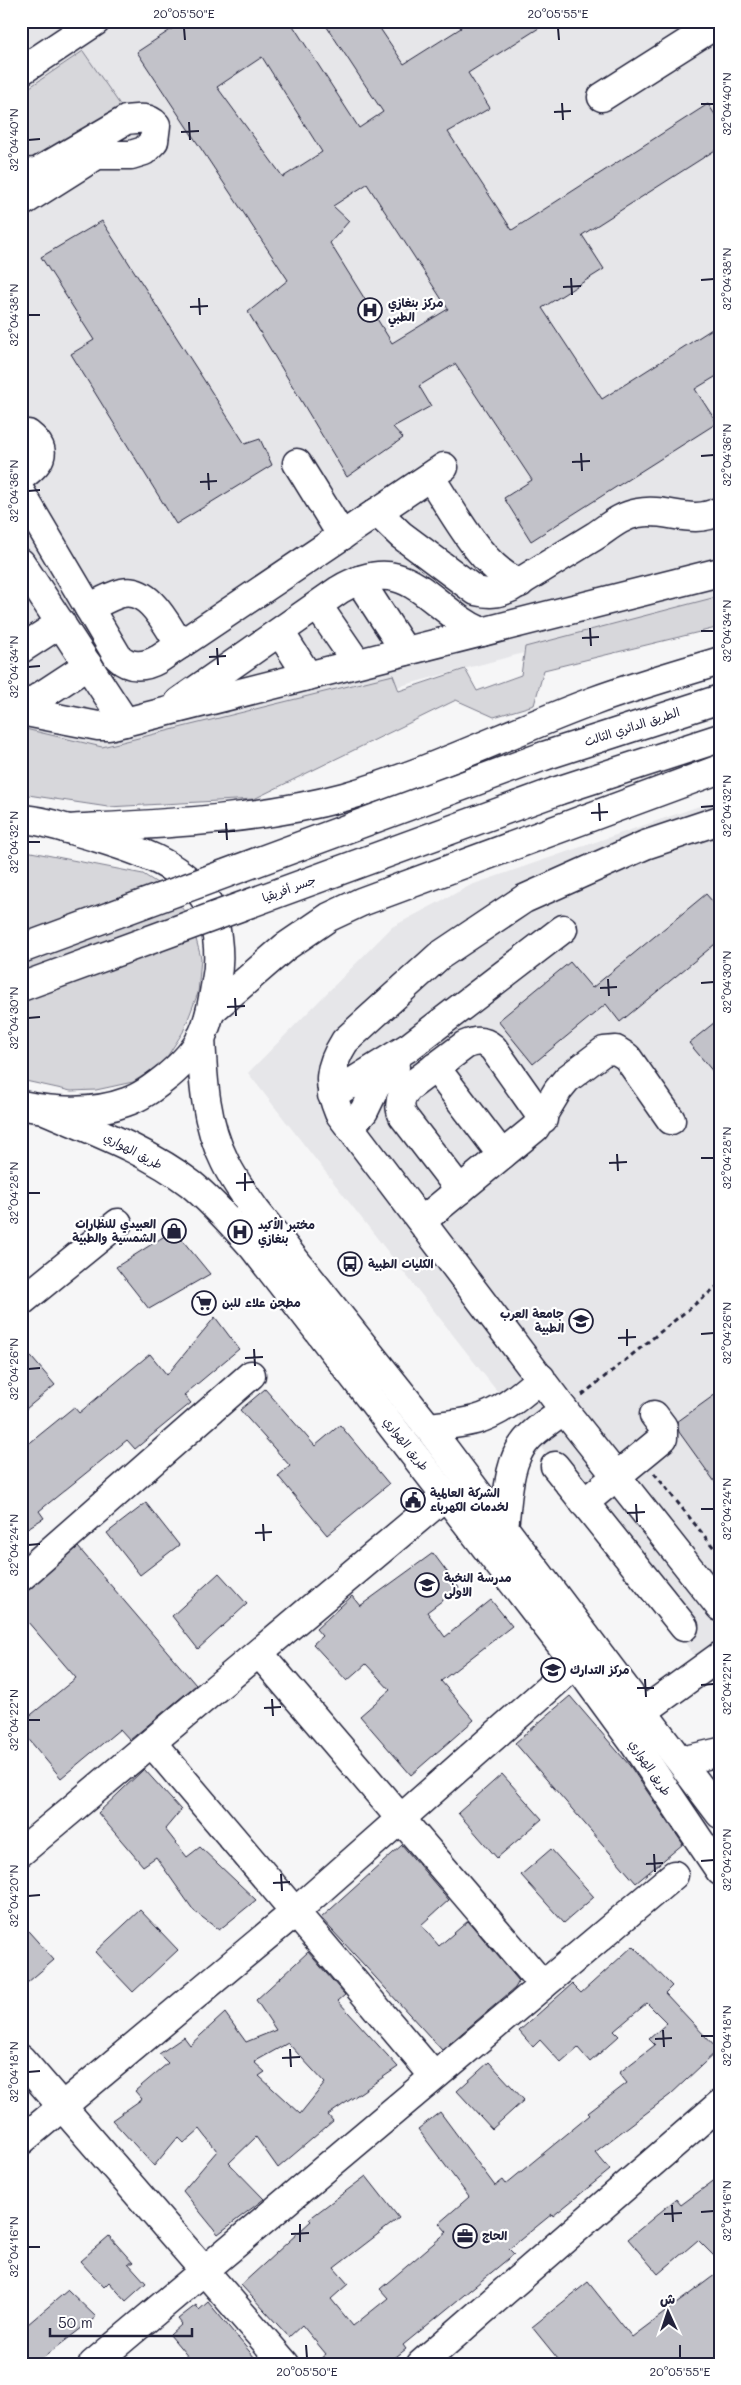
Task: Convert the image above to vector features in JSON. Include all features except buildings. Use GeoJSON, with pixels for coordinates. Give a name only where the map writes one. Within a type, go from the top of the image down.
{"type":"FeatureCollection","features":[{"type":"Feature","properties":{"kind":"main road"},"geometry":{"type":"LineString","coordinates":[[21,58],[78,21]]}},
{"type":"Feature","properties":{"kind":"main road"},"geometry":{"type":"LineString","coordinates":[[21,71],[96,21]]}},
{"type":"Feature","properties":{"kind":"main road"},"geometry":{"type":"LineString","coordinates":[[602,98],[720,22]]}},
{"type":"Feature","properties":{"kind":"main road"},"geometry":{"type":"LineString","coordinates":[[21,173],[37,172],[126,120],[142,118],[151,120],[156,125],[154,141],[144,151],[131,155],[97,155],[21,203]]}},
{"type":"Feature","properties":{"kind":"main road"},"geometry":{"type":"LineString","coordinates":[[21,434],[28,434],[36,440],[41,456],[38,463],[21,476]]}},
{"type":"Feature","properties":{"kind":"main road"},"geometry":{"type":"LineString","coordinates":[[297,463],[342,536]]}},
{"type":"Feature","properties":{"kind":"main road"},"geometry":{"type":"LineString","coordinates":[[21,493],[113,650],[123,662],[141,666],[150,664],[180,645],[437,472],[462,524],[485,558],[506,578],[520,583]]}},
{"type":"Feature","properties":{"kind":"main road"},"geometry":{"type":"LineString","coordinates":[[378,512],[395,530],[476,591],[498,593],[520,583],[602,532],[621,517],[640,512],[699,518],[720,511]]}},
{"type":"Feature","properties":{"kind":"main road"},"geometry":{"type":"LineString","coordinates":[[426,554],[442,549],[449,544],[462,524]]}},
{"type":"Feature","properties":{"kind":"main road"},"geometry":{"type":"LineString","coordinates":[[21,710],[98,726],[125,722],[720,572]]}},
{"type":"Feature","properties":{"kind":"main road"},"geometry":{"type":"LineString","coordinates":[[166,711],[318,606],[359,580],[385,575],[398,577],[412,583],[462,621],[482,632]]}},
{"type":"Feature","properties":{"kind":"main road"},"geometry":{"type":"LineString","coordinates":[[25,576],[61,623],[125,722]]}},
{"type":"Feature","properties":{"kind":"main road"},"geometry":{"type":"LineString","coordinates":[[359,580],[405,651]]}},
{"type":"Feature","properties":{"kind":"main road"},"geometry":{"type":"LineString","coordinates":[[89,608],[123,593],[139,595],[152,604],[180,645]]}},
{"type":"Feature","properties":{"kind":"main road"},"geometry":{"type":"LineString","coordinates":[[318,606],[357,663]]}},
{"type":"Feature","properties":{"kind":"main road"},"geometry":{"type":"LineString","coordinates":[[21,649],[61,623]]}},
{"type":"Feature","properties":{"kind":"main road"},"geometry":{"type":"LineString","coordinates":[[280,632],[308,676]]}},
{"type":"Feature","properties":{"kind":"main road"},"geometry":{"type":"LineString","coordinates":[[239,661],[257,688]]}},
{"type":"Feature","properties":{"kind":"main road"},"geometry":{"type":"LineString","coordinates":[[66,829],[215,818],[284,809],[344,797],[414,772],[595,701],[720,661]]}},
{"type":"Feature","properties":{"kind":"main road"},"geometry":{"type":"LineString","coordinates":[[21,710],[88,665]]}},
{"type":"Feature","properties":{"kind":"main road","name":"الطريق الدائري الثالث"},"geometry":{"type":"LineString","coordinates":[[21,949],[544,756],[720,699]]}},
{"type":"Feature","properties":{"kind":"main road","name":"جسر أفريقيا"},"geometry":{"type":"LineString","coordinates":[[21,987],[557,791],[720,738]]}},
{"type":"Feature","properties":{"kind":"main road"},"geometry":{"type":"LineString","coordinates":[[211,1011],[285,947],[329,917],[361,902],[720,769]]}},
{"type":"Feature","properties":{"kind":"main road"},"geometry":{"type":"LineString","coordinates":[[22,819],[66,829],[124,846],[156,858],[183,876],[204,897],[217,932],[219,968],[211,1011],[202,1037],[182,1064],[153,1088],[126,1102],[97,1108],[34,1108]]}},
{"type":"Feature","properties":{"kind":"main road"},"geometry":{"type":"LineString","coordinates":[[718,1600],[564,1410],[339,1113],[332,1096],[330,1076],[334,1057],[345,1041],[439,956],[524,898],[645,845],[720,820]]}},
{"type":"Feature","properties":{"kind":"main road"},"geometry":{"type":"LineString","coordinates":[[332,1096],[408,1048],[563,929]]}},
{"type":"Feature","properties":{"kind":"main road"},"geometry":{"type":"LineString","coordinates":[[202,1037],[204,1085],[211,1124],[224,1160],[236,1182],[256,1211],[428,1427],[682,1761],[720,1814]]}},
{"type":"Feature","properties":{"kind":"main road"},"geometry":{"type":"LineString","coordinates":[[460,1190],[400,1110],[404,1092],[465,1045],[471,1042],[484,1042],[492,1048],[543,1119]]}},
{"type":"Feature","properties":{"kind":"main road"},"geometry":{"type":"LineString","coordinates":[[350,1127],[364,1110],[376,1086],[397,1064],[408,1048]]}},
{"type":"Feature","properties":{"kind":"main road"},"geometry":{"type":"LineString","coordinates":[[422,1221],[536,1128],[567,1079],[599,1054],[610,1050],[622,1052],[671,1120]]}},
{"type":"Feature","properties":{"kind":"main road"},"geometry":{"type":"LineString","coordinates":[[435,1067],[502,1156]]}},
{"type":"Feature","properties":{"kind":"main road","name":"طريق الهواري"},"geometry":{"type":"LineString","coordinates":[[34,1108],[112,1138],[149,1158],[190,1184],[218,1208],[253,1247],[576,1664],[720,1871]]}},
{"type":"Feature","properties":{"kind":"main road"},"geometry":{"type":"LineString","coordinates":[[21,1302],[118,1223]]}},
{"type":"Feature","properties":{"kind":"main road"},"geometry":{"type":"LineString","coordinates":[[21,1577],[251,1375]]}},
{"type":"Feature","properties":{"kind":"main road"},"geometry":{"type":"LineString","coordinates":[[428,1427],[474,1421],[500,1410],[541,1378]]}},
{"type":"Feature","properties":{"kind":"main road"},"geometry":{"type":"LineString","coordinates":[[500,1410],[508,1412],[521,1424],[526,1440]]}},
{"type":"Feature","properties":{"kind":"main road"},"geometry":{"type":"LineString","coordinates":[[504,1527],[514,1461],[526,1440],[564,1410]]}},
{"type":"Feature","properties":{"kind":"main road"},"geometry":{"type":"LineString","coordinates":[[584,1503],[663,1438],[663,1428],[654,1415]]}},
{"type":"Feature","properties":{"kind":"main road"},"geometry":{"type":"LineString","coordinates":[[555,1466],[684,1627]]}},
{"type":"Feature","properties":{"kind":"main road"},"geometry":{"type":"LineString","coordinates":[[21,1852],[446,1496]]}},
{"type":"Feature","properties":{"kind":"main road"},"geometry":{"type":"LineString","coordinates":[[259,1652],[543,1985]]}},
{"type":"Feature","properties":{"kind":"main road"},"geometry":{"type":"LineString","coordinates":[[644,1711],[720,1656]]}},
{"type":"Feature","properties":{"kind":"main road"},"geometry":{"type":"LineString","coordinates":[[21,2141],[295,1912],[576,1664]]}},
{"type":"Feature","properties":{"kind":"main road"},"geometry":{"type":"LineString","coordinates":[[152,1743],[434,2076]]}},
{"type":"Feature","properties":{"kind":"main road"},"geometry":{"type":"LineString","coordinates":[[682,1761],[720,1752]]}},
{"type":"Feature","properties":{"kind":"main road"},"geometry":{"type":"LineString","coordinates":[[93,2364],[674,1875]]}},
{"type":"Feature","properties":{"kind":"main road"},"geometry":{"type":"LineString","coordinates":[[21,2059],[285,2364]]}},
{"type":"Feature","properties":{"kind":"main road"},"geometry":{"type":"LineString","coordinates":[[421,2364],[720,2104]]}},
{"type":"Feature","properties":{"kind":"path"},"geometry":{"type":"LineString","coordinates":[[564,1410],[720,1284]]}},
{"type":"Feature","properties":{"kind":"path"},"geometry":{"type":"LineString","coordinates":[[649,1467],[718,1553],[720,1552]]}},
{"type":"Feature","properties":{"kind":"shaded area","name":"مركز بنغازي الطبي"},"geometry":{"type":"Polygon","coordinates":[[[21,21],[720,21],[720,600],[85,771],[21,753],[21,21]]]}},
{"type":"Feature","properties":{"kind":"shaded area"},"geometry":{"type":"Polygon","coordinates":[[[83,51],[123,109],[21,171],[21,93],[83,51]]]}},
{"type":"Feature","properties":{"kind":"shaded area"},"geometry":{"type":"Polygon","coordinates":[[[720,596],[720,627],[544,670],[534,705],[494,717],[456,700],[254,799],[108,807],[28,795],[21,792],[21,728],[102,747],[393,675],[399,691],[465,669],[477,691],[521,675],[525,647],[720,596]]]}},
{"type":"Feature","properties":{"kind":"shaded area","name":"جامعة العرب الطبية"},"geometry":{"type":"Polygon","coordinates":[[[720,799],[720,1695],[636,1569],[248,1073],[392,927],[471,885],[720,799]]]}},
{"type":"Feature","properties":{"kind":"shaded area"},"geometry":{"type":"Polygon","coordinates":[[[21,850],[143,874],[168,890],[191,920],[201,958],[198,993],[183,1032],[163,1063],[133,1082],[96,1090],[71,1091],[21,1080],[21,850]]]}},
{"type":"Feature","properties":{"kind":"place","name":"مركز بنغازي الطبي"},"geometry":{"type":"Point","coordinates":[370,310]}},
{"type":"Feature","properties":{"kind":"place","name":"العبيدي للنظارات الشمسية والطبية"},"geometry":{"type":"Point","coordinates":[174,1231]}},
{"type":"Feature","properties":{"kind":"place","name":"مختبر الأكيد بنغازي"},"geometry":{"type":"Point","coordinates":[240,1232]}},
{"type":"Feature","properties":{"kind":"place","name":"الكليات الطبية"},"geometry":{"type":"Point","coordinates":[350,1264]}},
{"type":"Feature","properties":{"kind":"place","name":"مطحن علاء للبن"},"geometry":{"type":"Point","coordinates":[204,1303]}},
{"type":"Feature","properties":{"kind":"place","name":"جامعة العرب الطبية"},"geometry":{"type":"Point","coordinates":[581,1321]}},
{"type":"Feature","properties":{"kind":"place","name":"الشركة العالمية لخدمات الكهرباء"},"geometry":{"type":"Point","coordinates":[413,1500]}},
{"type":"Feature","properties":{"kind":"place","name":"مدرسة النخبة الاولى"},"geometry":{"type":"Point","coordinates":[427,1585]}},
{"type":"Feature","properties":{"kind":"place","name":"مركز التدارك"},"geometry":{"type":"Point","coordinates":[553,1670]}},
{"type":"Feature","properties":{"kind":"place","name":"الحاج"},"geometry":{"type":"Point","coordinates":[465,2236]}}]}
